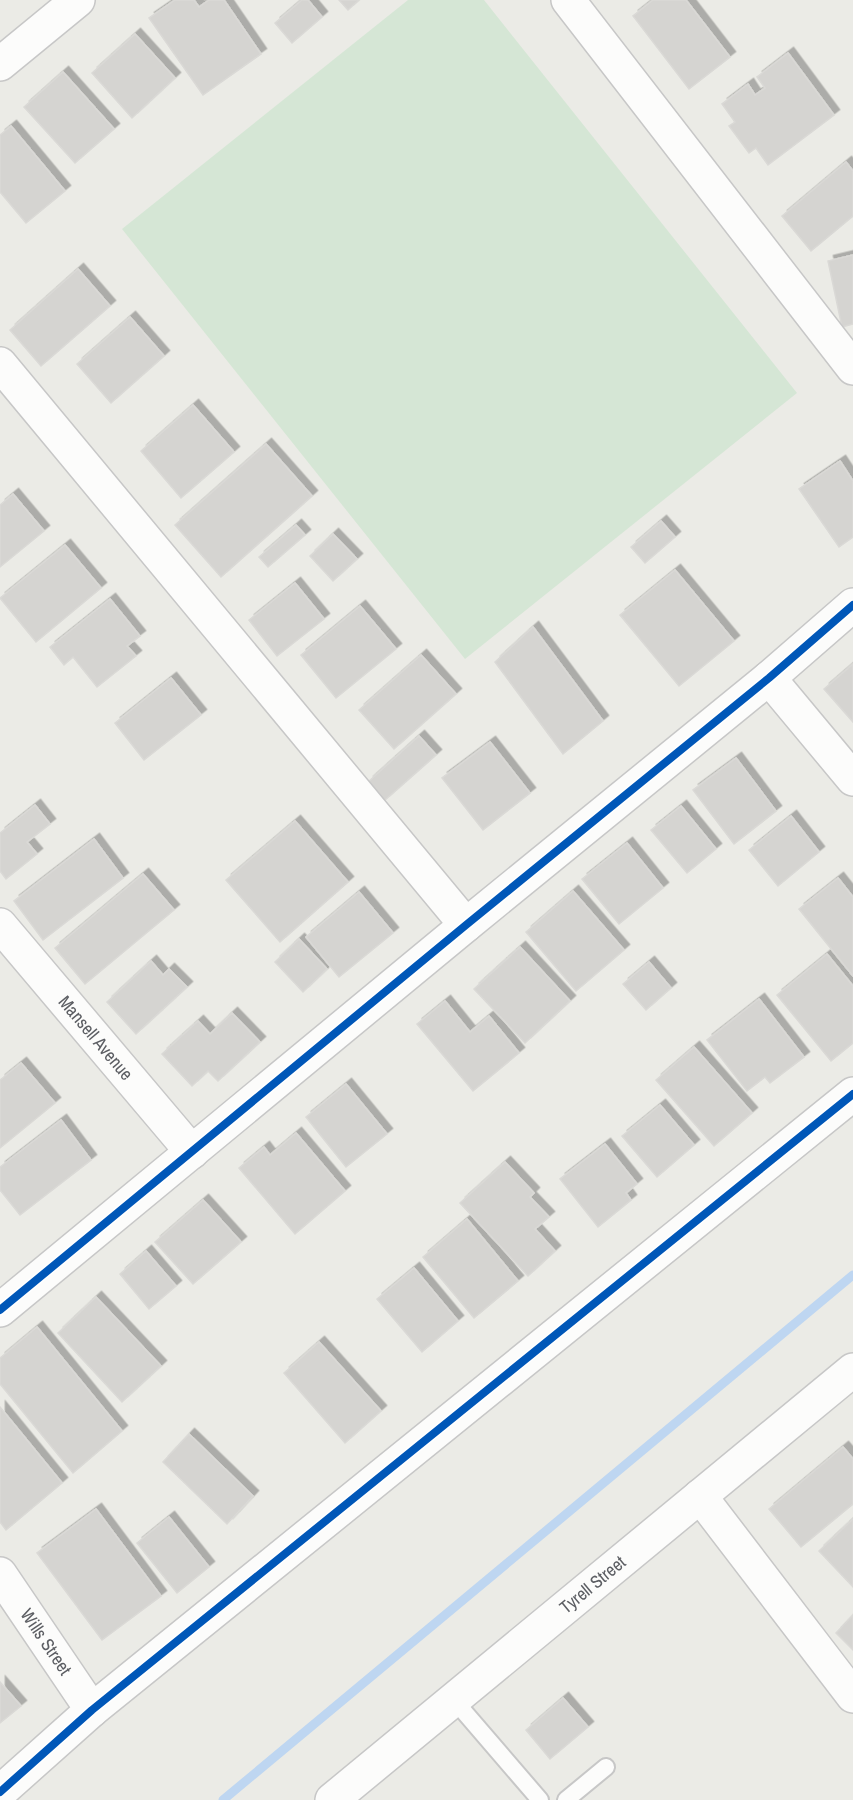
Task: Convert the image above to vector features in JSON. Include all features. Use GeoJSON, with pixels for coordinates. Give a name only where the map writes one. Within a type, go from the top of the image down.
{"type":"FeatureCollection","features":[{"type":"Feature","properties":{"kind":"street"},"geometry":{"type":"LineString","coordinates":[[0,64],[78,0]]}},
{"type":"Feature","properties":{"kind":"street"},"geometry":{"type":"LineString","coordinates":[[568,0],[853,368]]}},
{"type":"Feature","properties":{"kind":"street"},"geometry":{"type":"LineString","coordinates":[[0,364],[466,925]]}},
{"type":"Feature","properties":{"kind":"street"},"geometry":{"type":"LineString","coordinates":[[0,1310],[769,678],[853,605]]}},
{"type":"Feature","properties":{"kind":"street"},"geometry":{"type":"LineString","coordinates":[[769,678],[853,779]]}},
{"type":"Feature","properties":{"kind":"street","name":"Mansell Avenue"},"geometry":{"type":"LineString","coordinates":[[0,925],[192,1152]]}},
{"type":"Feature","properties":{"kind":"street"},"geometry":{"type":"LineString","coordinates":[[0,1792],[93,1710],[853,1094]]}},
{"type":"Feature","properties":{"kind":"street","name":"Tyrell Street"},"geometry":{"type":"LineString","coordinates":[[332,1800],[853,1370]]}},
{"type":"Feature","properties":{"kind":"street"},"geometry":{"type":"LineString","coordinates":[[700,1496],[853,1696]]}},
{"type":"Feature","properties":{"kind":"street","name":"Wills Street"},"geometry":{"type":"LineString","coordinates":[[0,1574],[93,1710]]}},
{"type":"Feature","properties":{"kind":"lane"},"geometry":{"type":"LineString","coordinates":[[454,1700],[540,1800]]}},
{"type":"Feature","properties":{"kind":"lane"},"geometry":{"type":"LineString","coordinates":[[566,1800],[606,1767]]}},
{"type":"Feature","properties":{"kind":"green space"},"geometry":{"type":"Polygon","coordinates":[[[408,0],[484,0],[797,393],[465,659],[122,229],[408,0]]]}},
{"type":"Feature","properties":{"kind":"building"},"geometry":{"type":"Polygon","coordinates":[[[175,0],[194,0],[199,7],[209,0],[224,0],[261,54],[203,95],[149,18],[175,0]]]}},
{"type":"Feature","properties":{"kind":"building"},"geometry":{"type":"Polygon","coordinates":[[[302,0],[308,0],[322,17],[292,43],[275,23],[302,0]]]}},
{"type":"Feature","properties":{"kind":"building"},"geometry":{"type":"Polygon","coordinates":[[[339,0],[359,0],[348,10],[339,0]]]}},
{"type":"Feature","properties":{"kind":"building"},"geometry":{"type":"Polygon","coordinates":[[[653,0],[686,0],[730,57],[689,89],[633,16],[653,0]]]}},
{"type":"Feature","properties":{"kind":"building"},"geometry":{"type":"Polygon","coordinates":[[[135,34],[175,78],[132,118],[92,73],[135,34]]]}},
{"type":"Feature","properties":{"kind":"building"},"geometry":{"type":"Polygon","coordinates":[[[788,53],[834,115],[768,165],[756,148],[749,153],[729,126],[735,122],[722,104],[748,84],[755,95],[765,88],[757,77],[788,53]]]}},
{"type":"Feature","properties":{"kind":"building"},"geometry":{"type":"Polygon","coordinates":[[[63,72],[114,129],[75,163],[24,107],[63,72]]]}},
{"type":"Feature","properties":{"kind":"building"},"geometry":{"type":"Polygon","coordinates":[[[11,126],[65,191],[26,223],[0,192],[0,135],[11,126]]]}},
{"type":"Feature","properties":{"kind":"building"},"geometry":{"type":"Polygon","coordinates":[[[846,162],[853,171],[853,216],[811,251],[782,216],[846,162]]]}},
{"type":"Feature","properties":{"kind":"building"},"geometry":{"type":"Polygon","coordinates":[[[853,255],[853,324],[842,327],[828,261],[853,255]]]}},
{"type":"Feature","properties":{"kind":"building"},"geometry":{"type":"Polygon","coordinates":[[[78,269],[110,306],[41,366],[10,330],[78,269]]]}},
{"type":"Feature","properties":{"kind":"building"},"geometry":{"type":"Polygon","coordinates":[[[130,317],[164,356],[111,403],[77,364],[130,317]]]}},
{"type":"Feature","properties":{"kind":"building"},"geometry":{"type":"Polygon","coordinates":[[[193,405],[234,452],[181,498],[141,451],[193,405]]]}},
{"type":"Feature","properties":{"kind":"building"},"geometry":{"type":"Polygon","coordinates":[[[266,444],[312,496],[221,577],[175,525],[266,444]]]}},
{"type":"Feature","properties":{"kind":"building"},"geometry":{"type":"Polygon","coordinates":[[[840,461],[853,481],[853,537],[839,547],[799,489],[840,461]]]}},
{"type":"Feature","properties":{"kind":"building"},"geometry":{"type":"Polygon","coordinates":[[[13,494],[44,531],[0,567],[0,505],[13,494]]]}},
{"type":"Feature","properties":{"kind":"building"},"geometry":{"type":"Polygon","coordinates":[[[661,521],[675,537],[645,563],[631,547],[661,521]]]}},
{"type":"Feature","properties":{"kind":"building"},"geometry":{"type":"Polygon","coordinates":[[[296,525],[305,535],[268,567],[259,557],[296,525]]]}},
{"type":"Feature","properties":{"kind":"building"},"geometry":{"type":"Polygon","coordinates":[[[333,534],[357,559],[333,581],[310,556],[333,534]]]}},
{"type":"Feature","properties":{"kind":"building"},"geometry":{"type":"Polygon","coordinates":[[[65,545],[101,588],[36,642],[0,598],[65,545]]]}},
{"type":"Feature","properties":{"kind":"building"},"geometry":{"type":"Polygon","coordinates":[[[675,570],[734,641],[679,686],[620,615],[675,570]]]}},
{"type":"Feature","properties":{"kind":"building"},"geometry":{"type":"Polygon","coordinates":[[[295,583],[324,619],[277,656],[249,620],[295,583]]]}},
{"type":"Feature","properties":{"kind":"building"},"geometry":{"type":"Polygon","coordinates":[[[110,599],[140,636],[127,646],[136,656],[97,687],[73,657],[64,665],[50,647],[110,599]]]}},
{"type":"Feature","properties":{"kind":"building"},"geometry":{"type":"Polygon","coordinates":[[[360,606],[396,649],[336,698],[301,655],[360,606]]]}},
{"type":"Feature","properties":{"kind":"building"},"geometry":{"type":"Polygon","coordinates":[[[533,627],[603,721],[563,754],[495,662],[533,627]]]}},
{"type":"Feature","properties":{"kind":"building"},"geometry":{"type":"Polygon","coordinates":[[[421,655],[456,694],[394,749],[359,710],[421,655]]]}},
{"type":"Feature","properties":{"kind":"building"},"geometry":{"type":"Polygon","coordinates":[[[853,664],[853,722],[824,689],[853,664]]]}},
{"type":"Feature","properties":{"kind":"building"},"geometry":{"type":"Polygon","coordinates":[[[171,678],[201,715],[144,760],[115,723],[171,678]]]}},
{"type":"Feature","properties":{"kind":"building"},"geometry":{"type":"Polygon","coordinates":[[[419,736],[436,755],[384,801],[368,782],[419,736]]]}},
{"type":"Feature","properties":{"kind":"building"},"geometry":{"type":"Polygon","coordinates":[[[490,742],[530,793],[483,830],[442,778],[490,742]]]}},
{"type":"Feature","properties":{"kind":"building"},"geometry":{"type":"Polygon","coordinates":[[[736,758],[776,811],[734,844],[693,790],[736,758]]]}},
{"type":"Feature","properties":{"kind":"building"},"geometry":{"type":"Polygon","coordinates":[[[35,805],[50,824],[27,842],[37,854],[6,879],[0,871],[0,833],[35,805]]]}},
{"type":"Feature","properties":{"kind":"building"},"geometry":{"type":"Polygon","coordinates":[[[681,806],[716,849],[687,873],[651,830],[681,806]]]}},
{"type":"Feature","properties":{"kind":"building"},"geometry":{"type":"Polygon","coordinates":[[[791,816],[819,852],[778,886],[749,850],[791,816]]]}},
{"type":"Feature","properties":{"kind":"building"},"geometry":{"type":"Polygon","coordinates":[[[295,821],[348,882],[280,942],[226,880],[295,821]]]}},
{"type":"Feature","properties":{"kind":"building"},"geometry":{"type":"Polygon","coordinates":[[[94,839],[123,878],[43,940],[14,901],[94,839]]]}},
{"type":"Feature","properties":{"kind":"building"},"geometry":{"type":"Polygon","coordinates":[[[627,843],[663,888],[619,924],[582,879],[627,843]]]}},
{"type":"Feature","properties":{"kind":"building"},"geometry":{"type":"Polygon","coordinates":[[[143,874],[174,910],[85,984],[55,948],[143,874]]]}},
{"type":"Feature","properties":{"kind":"building"},"geometry":{"type":"Polygon","coordinates":[[[838,878],[853,897],[853,976],[799,909],[838,878]]]}},
{"type":"Feature","properties":{"kind":"building"},"geometry":{"type":"Polygon","coordinates":[[[573,891],[624,950],[576,991],[526,932],[573,891]]]}},
{"type":"Feature","properties":{"kind":"building"},"geometry":{"type":"Polygon","coordinates":[[[359,892],[393,933],[339,977],[306,937],[359,892]]]}},
{"type":"Feature","properties":{"kind":"building"},"geometry":{"type":"Polygon","coordinates":[[[299,939],[327,969],[303,992],[275,962],[299,939]]]}},
{"type":"Feature","properties":{"kind":"building"},"geometry":{"type":"Polygon","coordinates":[[[520,947],[570,1001],[525,1043],[474,989],[520,947]]]}},
{"type":"Feature","properties":{"kind":"building"},"geometry":{"type":"Polygon","coordinates":[[[827,954],[853,986],[853,1043],[831,1061],[777,995],[827,954]]]}},
{"type":"Feature","properties":{"kind":"building"},"geometry":{"type":"Polygon","coordinates":[[[151,961],[163,975],[169,969],[187,987],[136,1034],[107,1002],[151,961]]]}},
{"type":"Feature","properties":{"kind":"building"},"geometry":{"type":"Polygon","coordinates":[[[649,962],[671,988],[646,1010],[623,984],[649,962]]]}},
{"type":"Feature","properties":{"kind":"building"},"geometry":{"type":"Polygon","coordinates":[[[759,999],[804,1057],[770,1083],[765,1077],[747,1091],[707,1040],[759,999]]]}},
{"type":"Feature","properties":{"kind":"building"},"geometry":{"type":"Polygon","coordinates":[[[445,1001],[470,1032],[489,1016],[519,1053],[473,1091],[417,1024],[445,1001]]]}},
{"type":"Feature","properties":{"kind":"building"},"geometry":{"type":"Polygon","coordinates":[[[232,1013],[260,1042],[218,1081],[208,1071],[192,1086],[162,1054],[198,1021],[210,1034],[232,1013]]]}},
{"type":"Feature","properties":{"kind":"building"},"geometry":{"type":"Polygon","coordinates":[[[694,1047],[752,1113],[714,1146],[656,1080],[694,1047]]]}},
{"type":"Feature","properties":{"kind":"building"},"geometry":{"type":"Polygon","coordinates":[[[21,1063],[55,1103],[0,1148],[0,1080],[21,1063]]]}},
{"type":"Feature","properties":{"kind":"building"},"geometry":{"type":"Polygon","coordinates":[[[346,1084],[387,1134],[346,1167],[306,1117],[346,1084]]]}},
{"type":"Feature","properties":{"kind":"building"},"geometry":{"type":"Polygon","coordinates":[[[660,1105],[694,1145],[657,1177],[622,1136],[660,1105]]]}},
{"type":"Feature","properties":{"kind":"building"},"geometry":{"type":"Polygon","coordinates":[[[61,1120],[91,1160],[20,1215],[0,1190],[0,1167],[61,1120]]]}},
{"type":"Feature","properties":{"kind":"building"},"geometry":{"type":"Polygon","coordinates":[[[296,1133],[345,1191],[295,1234],[239,1168],[264,1147],[270,1155],[296,1133]]]}},
{"type":"Feature","properties":{"kind":"building"},"geometry":{"type":"Polygon","coordinates":[[[605,1144],[637,1184],[626,1193],[631,1200],[598,1227],[560,1179],[605,1144]]]}},
{"type":"Feature","properties":{"kind":"building"},"geometry":{"type":"Polygon","coordinates":[[[505,1162],[534,1193],[530,1197],[549,1217],[535,1229],[555,1251],[528,1276],[460,1203],[505,1162]]]}},
{"type":"Feature","properties":{"kind":"building"},"geometry":{"type":"Polygon","coordinates":[[[203,1200],[241,1242],[193,1284],[155,1242],[203,1200]]]}},
{"type":"Feature","properties":{"kind":"building"},"geometry":{"type":"Polygon","coordinates":[[[467,1219],[518,1281],[474,1318],[423,1257],[467,1219]]]}},
{"type":"Feature","properties":{"kind":"building"},"geometry":{"type":"Polygon","coordinates":[[[146,1251],[176,1286],[149,1309],[120,1274],[146,1251]]]}},
{"type":"Feature","properties":{"kind":"building"},"geometry":{"type":"Polygon","coordinates":[[[414,1268],[458,1321],[422,1352],[377,1299],[414,1268]]]}},
{"type":"Feature","properties":{"kind":"building"},"geometry":{"type":"Polygon","coordinates":[[[96,1297],[161,1366],[122,1402],[58,1333],[96,1297]]]}},
{"type":"Feature","properties":{"kind":"building"},"geometry":{"type":"Polygon","coordinates":[[[37,1327],[122,1431],[73,1473],[0,1384],[0,1358],[37,1327]]]}},
{"type":"Feature","properties":{"kind":"building"},"geometry":{"type":"Polygon","coordinates":[[[319,1342],[381,1411],[345,1443],[284,1373],[319,1342]]]}},
{"type":"Feature","properties":{"kind":"building"},"geometry":{"type":"Polygon","coordinates":[[[0,1407],[62,1483],[6,1530],[0,1522],[0,1407]]]}},
{"type":"Feature","properties":{"kind":"building"},"geometry":{"type":"Polygon","coordinates":[[[189,1434],[253,1496],[227,1524],[163,1462],[189,1434]]]}},
{"type":"Feature","properties":{"kind":"building"},"geometry":{"type":"Polygon","coordinates":[[[843,1447],[853,1459],[853,1504],[801,1547],[769,1509],[843,1447]]]}},
{"type":"Feature","properties":{"kind":"building"},"geometry":{"type":"Polygon","coordinates":[[[96,1509],[161,1596],[102,1640],[37,1553],[96,1509]]]}},
{"type":"Feature","properties":{"kind":"building"},"geometry":{"type":"Polygon","coordinates":[[[169,1517],[209,1567],[177,1593],[137,1543],[169,1517]]]}},
{"type":"Feature","properties":{"kind":"building"},"geometry":{"type":"Polygon","coordinates":[[[853,1519],[853,1587],[819,1551],[853,1519]]]}},
{"type":"Feature","properties":{"kind":"building"},"geometry":{"type":"Polygon","coordinates":[[[853,1615],[853,1650],[836,1633],[853,1615]]]}},
{"type":"Feature","properties":{"kind":"building"},"geometry":{"type":"Polygon","coordinates":[[[0,1682],[21,1706],[0,1723],[0,1682]]]}},
{"type":"Feature","properties":{"kind":"building"},"geometry":{"type":"Polygon","coordinates":[[[563,1698],[588,1727],[550,1759],[526,1730],[563,1698]]]}},
{"type":"Feature","properties":{"kind":"waterway"},"geometry":{"type":"LineString","coordinates":[[223,1800],[853,1275]]}},
{"type":"Feature","properties":{"kind":"cycle path"},"geometry":{"type":"LineString","coordinates":[[0,1310],[769,678],[853,605]]}},
{"type":"Feature","properties":{"kind":"cycle path"},"geometry":{"type":"LineString","coordinates":[[0,1792],[92,1710],[853,1094]]}}]}
